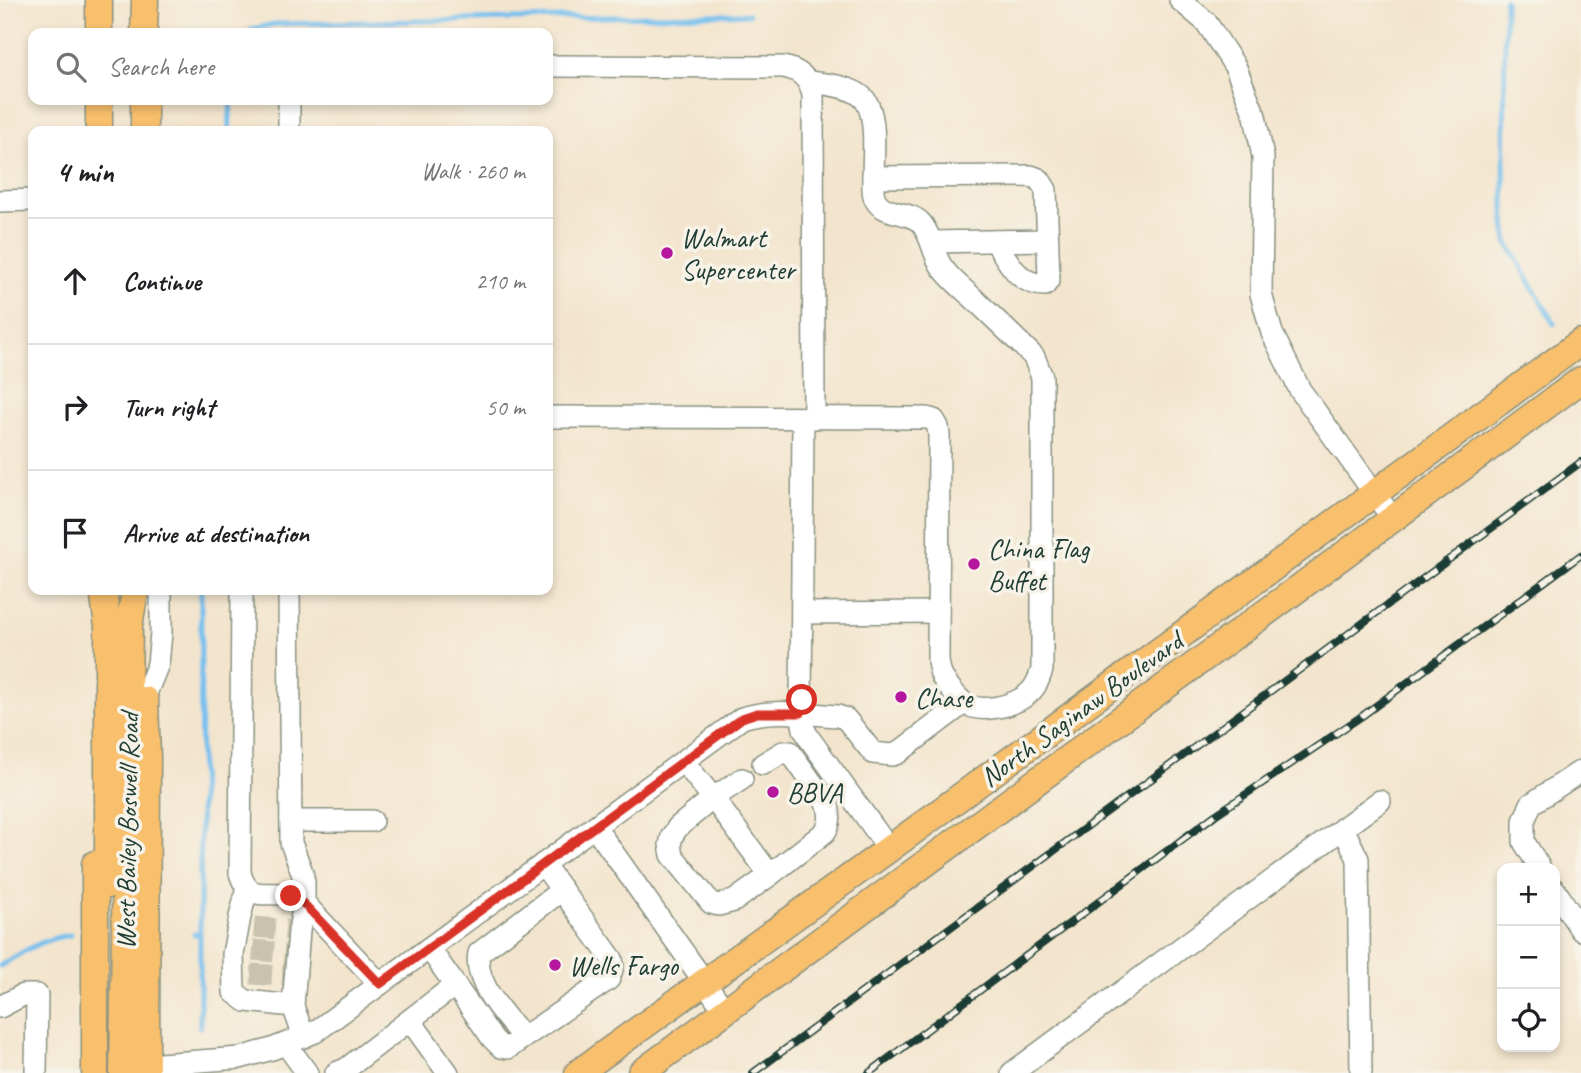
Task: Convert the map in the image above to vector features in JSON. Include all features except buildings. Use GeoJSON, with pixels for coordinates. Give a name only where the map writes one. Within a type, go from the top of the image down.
{"type":"FeatureCollection","features":[{"type":"Feature","properties":{"kind":"main road"},"geometry":{"type":"LineString","coordinates":[[99,0],[99,28]]}},
{"type":"Feature","properties":{"kind":"main road"},"geometry":{"type":"LineString","coordinates":[[144,28],[145,0]]}},
{"type":"Feature","properties":{"kind":"main road"},"geometry":{"type":"LineString","coordinates":[[99,105],[99,126]]}},
{"type":"Feature","properties":{"kind":"main road"},"geometry":{"type":"LineString","coordinates":[[144,105],[144,126]]}},
{"type":"Feature","properties":{"kind":"main road","name":"North Saginaw Boulevard"},"geometry":{"type":"LineString","coordinates":[[578,1073],[889,849],[1581,342]]}},
{"type":"Feature","properties":{"kind":"main road","name":"North Saginaw Boulevard"},"geometry":{"type":"LineString","coordinates":[[641,1073],[1581,380]]}},
{"type":"Feature","properties":{"kind":"main road","name":"West Bailey Boswell Road"},"geometry":{"type":"LineString","coordinates":[[94,1073],[97,595]]}},
{"type":"Feature","properties":{"kind":"main road","name":"West Bailey Boswell Road"},"geometry":{"type":"LineString","coordinates":[[104,595],[107,626],[116,1032],[138,1070]]}},
{"type":"Feature","properties":{"kind":"main road","name":"West Bailey Boswell Road"},"geometry":{"type":"LineString","coordinates":[[108,1073],[116,1032],[129,626],[134,595]]}},
{"type":"Feature","properties":{"kind":"main road","name":"West Bailey Boswell Road"},"geometry":{"type":"LineString","coordinates":[[138,1070],[147,758],[142,595]]}},
{"type":"Feature","properties":{"kind":"street"},"geometry":{"type":"LineString","coordinates":[[1180,0],[1206,22],[1236,68],[1255,116],[1263,157],[1261,294],[1272,333],[1300,390],[1393,519]]}},
{"type":"Feature","properties":{"kind":"street"},"geometry":{"type":"LineString","coordinates":[[553,66],[783,67],[799,71],[808,82],[813,95],[801,713],[808,738],[889,849]]}},
{"type":"Feature","properties":{"kind":"street"},"geometry":{"type":"LineString","coordinates":[[553,417],[934,420],[939,435],[938,661],[941,675],[964,703],[975,707],[1004,707],[1029,694],[1037,684],[1042,670],[1042,377],[1034,357],[944,270],[932,242],[918,220],[890,211],[875,200],[872,126],[867,103],[852,90],[808,82]]}},
{"type":"Feature","properties":{"kind":"street"},"geometry":{"type":"LineString","coordinates":[[289,105],[289,126]]}},
{"type":"Feature","properties":{"kind":"street"},"geometry":{"type":"LineString","coordinates":[[873,177],[1031,176],[1039,179],[1046,190],[1049,279],[1045,285],[1029,283],[1018,276],[995,241]]}},
{"type":"Feature","properties":{"kind":"street"},"geometry":{"type":"LineString","coordinates":[[0,201],[28,200]]}},
{"type":"Feature","properties":{"kind":"street"},"geometry":{"type":"LineString","coordinates":[[932,242],[1048,240]]}},
{"type":"Feature","properties":{"kind":"street"},"geometry":{"type":"LineString","coordinates":[[145,696],[158,664],[161,595]]}},
{"type":"Feature","properties":{"kind":"street"},"geometry":{"type":"LineString","coordinates":[[242,595],[240,873],[247,889],[242,973],[234,992],[246,1001],[293,1006]]}},
{"type":"Feature","properties":{"kind":"street"},"geometry":{"type":"LineString","coordinates":[[289,595],[291,843],[302,872],[304,904],[294,930],[291,976],[295,1040],[307,1073]]}},
{"type":"Feature","properties":{"kind":"street"},"geometry":{"type":"LineString","coordinates":[[802,613],[938,612]]}},
{"type":"Feature","properties":{"kind":"street"},"geometry":{"type":"LineString","coordinates":[[138,1070],[240,1058],[315,1032],[742,718],[757,713],[838,716],[846,719],[873,753],[892,755],[898,754],[964,703]]}},
{"type":"Feature","properties":{"kind":"street"},"geometry":{"type":"LineString","coordinates":[[742,779],[713,798],[678,827],[670,845],[672,855],[711,903],[718,905],[734,901],[825,832],[829,826],[828,805],[790,752],[783,752],[763,764]]}},
{"type":"Feature","properties":{"kind":"street"},"geometry":{"type":"LineString","coordinates":[[683,761],[770,875]]}},
{"type":"Feature","properties":{"kind":"street"},"geometry":{"type":"LineString","coordinates":[[1537,863],[1524,842],[1524,821],[1531,804],[1581,771]]}},
{"type":"Feature","properties":{"kind":"street"},"geometry":{"type":"LineString","coordinates":[[1012,1073],[1380,801]]}},
{"type":"Feature","properties":{"kind":"street"},"geometry":{"type":"LineString","coordinates":[[291,821],[372,821]]}},
{"type":"Feature","properties":{"kind":"street"},"geometry":{"type":"LineString","coordinates":[[595,827],[725,1011]]}},
{"type":"Feature","properties":{"kind":"street"},"geometry":{"type":"LineString","coordinates":[[1343,828],[1358,859],[1361,1073]]}},
{"type":"Feature","properties":{"kind":"street"},"geometry":{"type":"LineString","coordinates":[[429,948],[501,1047],[508,1048],[609,979],[612,959],[543,864]]}},
{"type":"Feature","properties":{"kind":"street"},"geometry":{"type":"LineString","coordinates":[[247,889],[254,893],[291,896],[304,904],[380,984]]}},
{"type":"Feature","properties":{"kind":"street"},"geometry":{"type":"LineString","coordinates":[[523,1037],[495,1004],[480,975],[479,953],[562,890]]}},
{"type":"Feature","properties":{"kind":"street"},"geometry":{"type":"LineString","coordinates":[[1560,898],[1581,930]]}},
{"type":"Feature","properties":{"kind":"street"},"geometry":{"type":"LineString","coordinates":[[344,1072],[455,985]]}},
{"type":"Feature","properties":{"kind":"street"},"geometry":{"type":"LineString","coordinates":[[0,1007],[23,995],[37,995],[36,1073]]}},
{"type":"Feature","properties":{"kind":"street"},"geometry":{"type":"LineString","coordinates":[[410,1020],[448,1073]]}},
{"type":"Feature","properties":{"kind":"waterway"},"geometry":{"type":"LineString","coordinates":[[1505,0],[1504,209],[1507,242],[1554,324]]}},
{"type":"Feature","properties":{"kind":"waterway"},"geometry":{"type":"LineString","coordinates":[[256,28],[274,24],[749,14]]}},
{"type":"Feature","properties":{"kind":"waterway"},"geometry":{"type":"LineString","coordinates":[[229,126],[231,105]]}},
{"type":"Feature","properties":{"kind":"waterway"},"geometry":{"type":"LineString","coordinates":[[194,934],[200,934],[201,595]]}},
{"type":"Feature","properties":{"kind":"waterway"},"geometry":{"type":"LineString","coordinates":[[200,934],[200,1027]]}},
{"type":"Feature","properties":{"kind":"waterway"},"geometry":{"type":"LineString","coordinates":[[0,966],[42,942],[70,935]]}},
{"type":"Feature","properties":{"kind":"tunnel"},"geometry":{"type":"LineString","coordinates":[[254,927],[289,930]]}},
{"type":"Feature","properties":{"kind":"tunnel"},"geometry":{"type":"LineString","coordinates":[[253,950],[287,953]]}},
{"type":"Feature","properties":{"kind":"tunnel"},"geometry":{"type":"LineString","coordinates":[[251,974],[286,976]]}},
{"type":"Feature","properties":{"kind":"railway"},"geometry":{"type":"LineString","coordinates":[[753,1073],[1581,462]]}},
{"type":"Feature","properties":{"kind":"railway"},"geometry":{"type":"LineString","coordinates":[[869,1073],[1215,815],[1362,716],[1581,555]]}},
{"type":"Feature","properties":{"kind":"place","name":"Walmart Supercenter"},"geometry":{"type":"Point","coordinates":[667,253]}},
{"type":"Feature","properties":{"kind":"place","name":"China Flag Buffet"},"geometry":{"type":"Point","coordinates":[974,564]}},
{"type":"Feature","properties":{"kind":"place","name":"Chase"},"geometry":{"type":"Point","coordinates":[901,697]}},
{"type":"Feature","properties":{"kind":"place","name":"BBVA"},"geometry":{"type":"Point","coordinates":[773,792]}},
{"type":"Feature","properties":{"kind":"place","name":"Wells Fargo"},"geometry":{"type":"Point","coordinates":[555,965]}},
{"type":"Feature","properties":{"kind":"route"},"geometry":{"type":"LineString","coordinates":[[291,896],[304,904],[380,984],[742,718],[757,713],[801,713],[802,700]]}}]}
